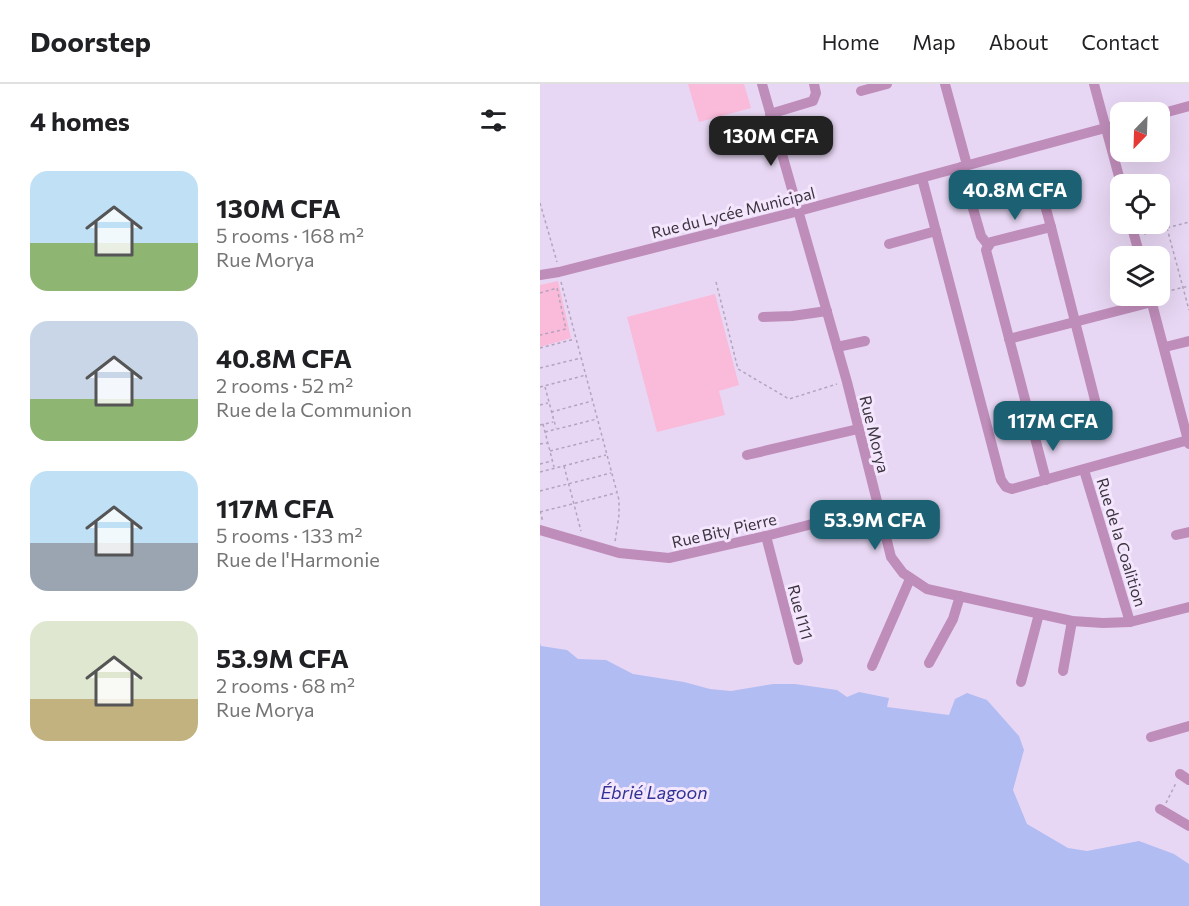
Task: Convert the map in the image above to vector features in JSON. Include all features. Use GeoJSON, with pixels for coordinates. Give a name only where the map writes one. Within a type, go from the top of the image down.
{"type":"FeatureCollection","features":[{"type":"Feature","properties":{"kind":"street","name":"Rue Morya"},"geometry":{"type":"LineString","coordinates":[[762,84],[847,382],[891,557],[903,573],[927,589],[1072,621],[1130,622],[1189,607]]}},
{"type":"Feature","properties":{"kind":"street"},"geometry":{"type":"LineString","coordinates":[[770,114],[813,101],[816,93],[814,84]]}},
{"type":"Feature","properties":{"kind":"street"},"geometry":{"type":"LineString","coordinates":[[861,91],[887,84]]}},
{"type":"Feature","properties":{"kind":"street"},"geometry":{"type":"LineString","coordinates":[[945,84],[981,236],[988,245],[987,255],[1046,480]]}},
{"type":"Feature","properties":{"kind":"street"},"geometry":{"type":"LineString","coordinates":[[1094,84],[1118,174]]}},
{"type":"Feature","properties":{"kind":"street"},"geometry":{"type":"LineString","coordinates":[[1170,111],[1189,106]]}},
{"type":"Feature","properties":{"kind":"street","name":"Rue du Lycée Municipal"},"geometry":{"type":"LineString","coordinates":[[540,275],[560,272],[799,211],[1110,127]]}},
{"type":"Feature","properties":{"kind":"street"},"geometry":{"type":"LineString","coordinates":[[922,178],[1001,480],[1006,487],[1012,489],[1189,442],[1156,306]]}},
{"type":"Feature","properties":{"kind":"street"},"geometry":{"type":"LineString","coordinates":[[1033,430],[1036,433],[1093,419],[1098,412],[1043,198]]}},
{"type":"Feature","properties":{"kind":"street"},"geometry":{"type":"LineString","coordinates":[[988,245],[991,242],[1051,227]]}},
{"type":"Feature","properties":{"kind":"street"},"geometry":{"type":"LineString","coordinates":[[889,244],[936,231]]}},
{"type":"Feature","properties":{"kind":"street"},"geometry":{"type":"LineString","coordinates":[[1134,236],[1137,246]]}},
{"type":"Feature","properties":{"kind":"street"},"geometry":{"type":"LineString","coordinates":[[1009,339],[1125,306]]}},
{"type":"Feature","properties":{"kind":"street"},"geometry":{"type":"LineString","coordinates":[[763,317],[827,311]]}},
{"type":"Feature","properties":{"kind":"street"},"geometry":{"type":"LineString","coordinates":[[837,347],[865,341]]}},
{"type":"Feature","properties":{"kind":"street"},"geometry":{"type":"LineString","coordinates":[[1165,348],[1189,341]]}},
{"type":"Feature","properties":{"kind":"street"},"geometry":{"type":"LineString","coordinates":[[747,455],[858,429]]}},
{"type":"Feature","properties":{"kind":"street","name":"Rue de la Coalition"},"geometry":{"type":"LineString","coordinates":[[1084,470],[1130,622]]}},
{"type":"Feature","properties":{"kind":"street","name":"Rue Bity Pierre"},"geometry":{"type":"LineString","coordinates":[[540,530],[614,552],[643,557],[669,558],[878,507]]}},
{"type":"Feature","properties":{"kind":"street"},"geometry":{"type":"LineString","coordinates":[[1176,535],[1189,532]]}},
{"type":"Feature","properties":{"kind":"street","name":"Rue I111"},"geometry":{"type":"LineString","coordinates":[[766,536],[798,660]]}},
{"type":"Feature","properties":{"kind":"street"},"geometry":{"type":"LineString","coordinates":[[872,666],[910,579]]}},
{"type":"Feature","properties":{"kind":"street"},"geometry":{"type":"LineString","coordinates":[[929,663],[953,619],[960,596]]}},
{"type":"Feature","properties":{"kind":"street"},"geometry":{"type":"LineString","coordinates":[[1021,682],[1040,614]]}},
{"type":"Feature","properties":{"kind":"street"},"geometry":{"type":"LineString","coordinates":[[1063,671],[1072,621]]}},
{"type":"Feature","properties":{"kind":"street"},"geometry":{"type":"LineString","coordinates":[[1151,737],[1189,726]]}},
{"type":"Feature","properties":{"kind":"street"},"geometry":{"type":"LineString","coordinates":[[1160,809],[1189,826]]}},
{"type":"Feature","properties":{"kind":"path"},"geometry":{"type":"LineString","coordinates":[[540,203],[617,493],[619,515],[614,552]]}},
{"type":"Feature","properties":{"kind":"path"},"geometry":{"type":"LineString","coordinates":[[1170,227],[1189,223]]}},
{"type":"Feature","properties":{"kind":"path"},"geometry":{"type":"LineString","coordinates":[[1134,236],[1142,234]]}},
{"type":"Feature","properties":{"kind":"path"},"geometry":{"type":"LineString","coordinates":[[1169,234],[1189,310]]}},
{"type":"Feature","properties":{"kind":"path"},"geometry":{"type":"LineString","coordinates":[[716,282],[738,369],[789,399],[847,382]]}},
{"type":"Feature","properties":{"kind":"path"},"geometry":{"type":"LineString","coordinates":[[1170,291],[1189,286]]}},
{"type":"Feature","properties":{"kind":"path"},"geometry":{"type":"LineString","coordinates":[[540,293],[556,288],[566,329],[540,335]]}},
{"type":"Feature","properties":{"kind":"path"},"geometry":{"type":"LineString","coordinates":[[540,348],[576,338]]}},
{"type":"Feature","properties":{"kind":"path"},"geometry":{"type":"LineString","coordinates":[[540,368],[582,357]]}},
{"type":"Feature","properties":{"kind":"path"},"geometry":{"type":"LineString","coordinates":[[540,387],[587,375]]}},
{"type":"Feature","properties":{"kind":"path"},"geometry":{"type":"LineString","coordinates":[[544,386],[556,429]]}},
{"type":"Feature","properties":{"kind":"path"},"geometry":{"type":"LineString","coordinates":[[551,412],[593,401]]}},
{"type":"Feature","properties":{"kind":"path"},"geometry":{"type":"LineString","coordinates":[[540,405],[549,403]]}},
{"type":"Feature","properties":{"kind":"path"},"geometry":{"type":"LineString","coordinates":[[545,432],[598,419]]}},
{"type":"Feature","properties":{"kind":"path"},"geometry":{"type":"LineString","coordinates":[[554,422],[542,425],[555,468]]}},
{"type":"Feature","properties":{"kind":"path"},"geometry":{"type":"LineString","coordinates":[[550,451],[603,438]]}},
{"type":"Feature","properties":{"kind":"path"},"geometry":{"type":"LineString","coordinates":[[540,444],[548,442]]}},
{"type":"Feature","properties":{"kind":"path"},"geometry":{"type":"LineString","coordinates":[[540,472],[607,455]]}},
{"type":"Feature","properties":{"kind":"path"},"geometry":{"type":"LineString","coordinates":[[540,464],[552,460]]}},
{"type":"Feature","properties":{"kind":"path"},"geometry":{"type":"LineString","coordinates":[[564,465],[584,543]]}},
{"type":"Feature","properties":{"kind":"path"},"geometry":{"type":"LineString","coordinates":[[540,491],[612,473]]}},
{"type":"Feature","properties":{"kind":"path"},"geometry":{"type":"LineString","coordinates":[[540,512],[617,493]]}},
{"type":"Feature","properties":{"kind":"path"},"geometry":{"type":"LineString","coordinates":[[1160,809],[1186,776]]}},
{"type":"Feature","properties":{"kind":"shaded area"},"geometry":{"type":"Polygon","coordinates":[[[688,84],[744,84],[751,108],[699,122],[688,84]]]}},
{"type":"Feature","properties":{"kind":"shaded area"},"geometry":{"type":"Polygon","coordinates":[[[558,281],[571,338],[540,347],[540,285],[558,281]]]}},
{"type":"Feature","properties":{"kind":"shaded area"},"geometry":{"type":"Polygon","coordinates":[[[715,294],[739,385],[719,391],[725,415],[657,432],[627,317],[715,294]]]}},
{"type":"Feature","properties":{"kind":"water","name":"Ébrié Lagoon"},"geometry":{"type":"Polygon","coordinates":[[[540,643],[541,646],[567,650],[578,659],[606,660],[633,674],[684,682],[710,689],[731,691],[773,684],[795,684],[837,690],[847,697],[859,692],[889,698],[887,707],[949,715],[955,699],[967,693],[987,700],[1019,736],[1024,750],[1013,790],[1027,824],[1068,848],[1087,851],[1139,841],[1174,854],[1189,864],[1189,906],[540,906],[540,643]]]}}]}
